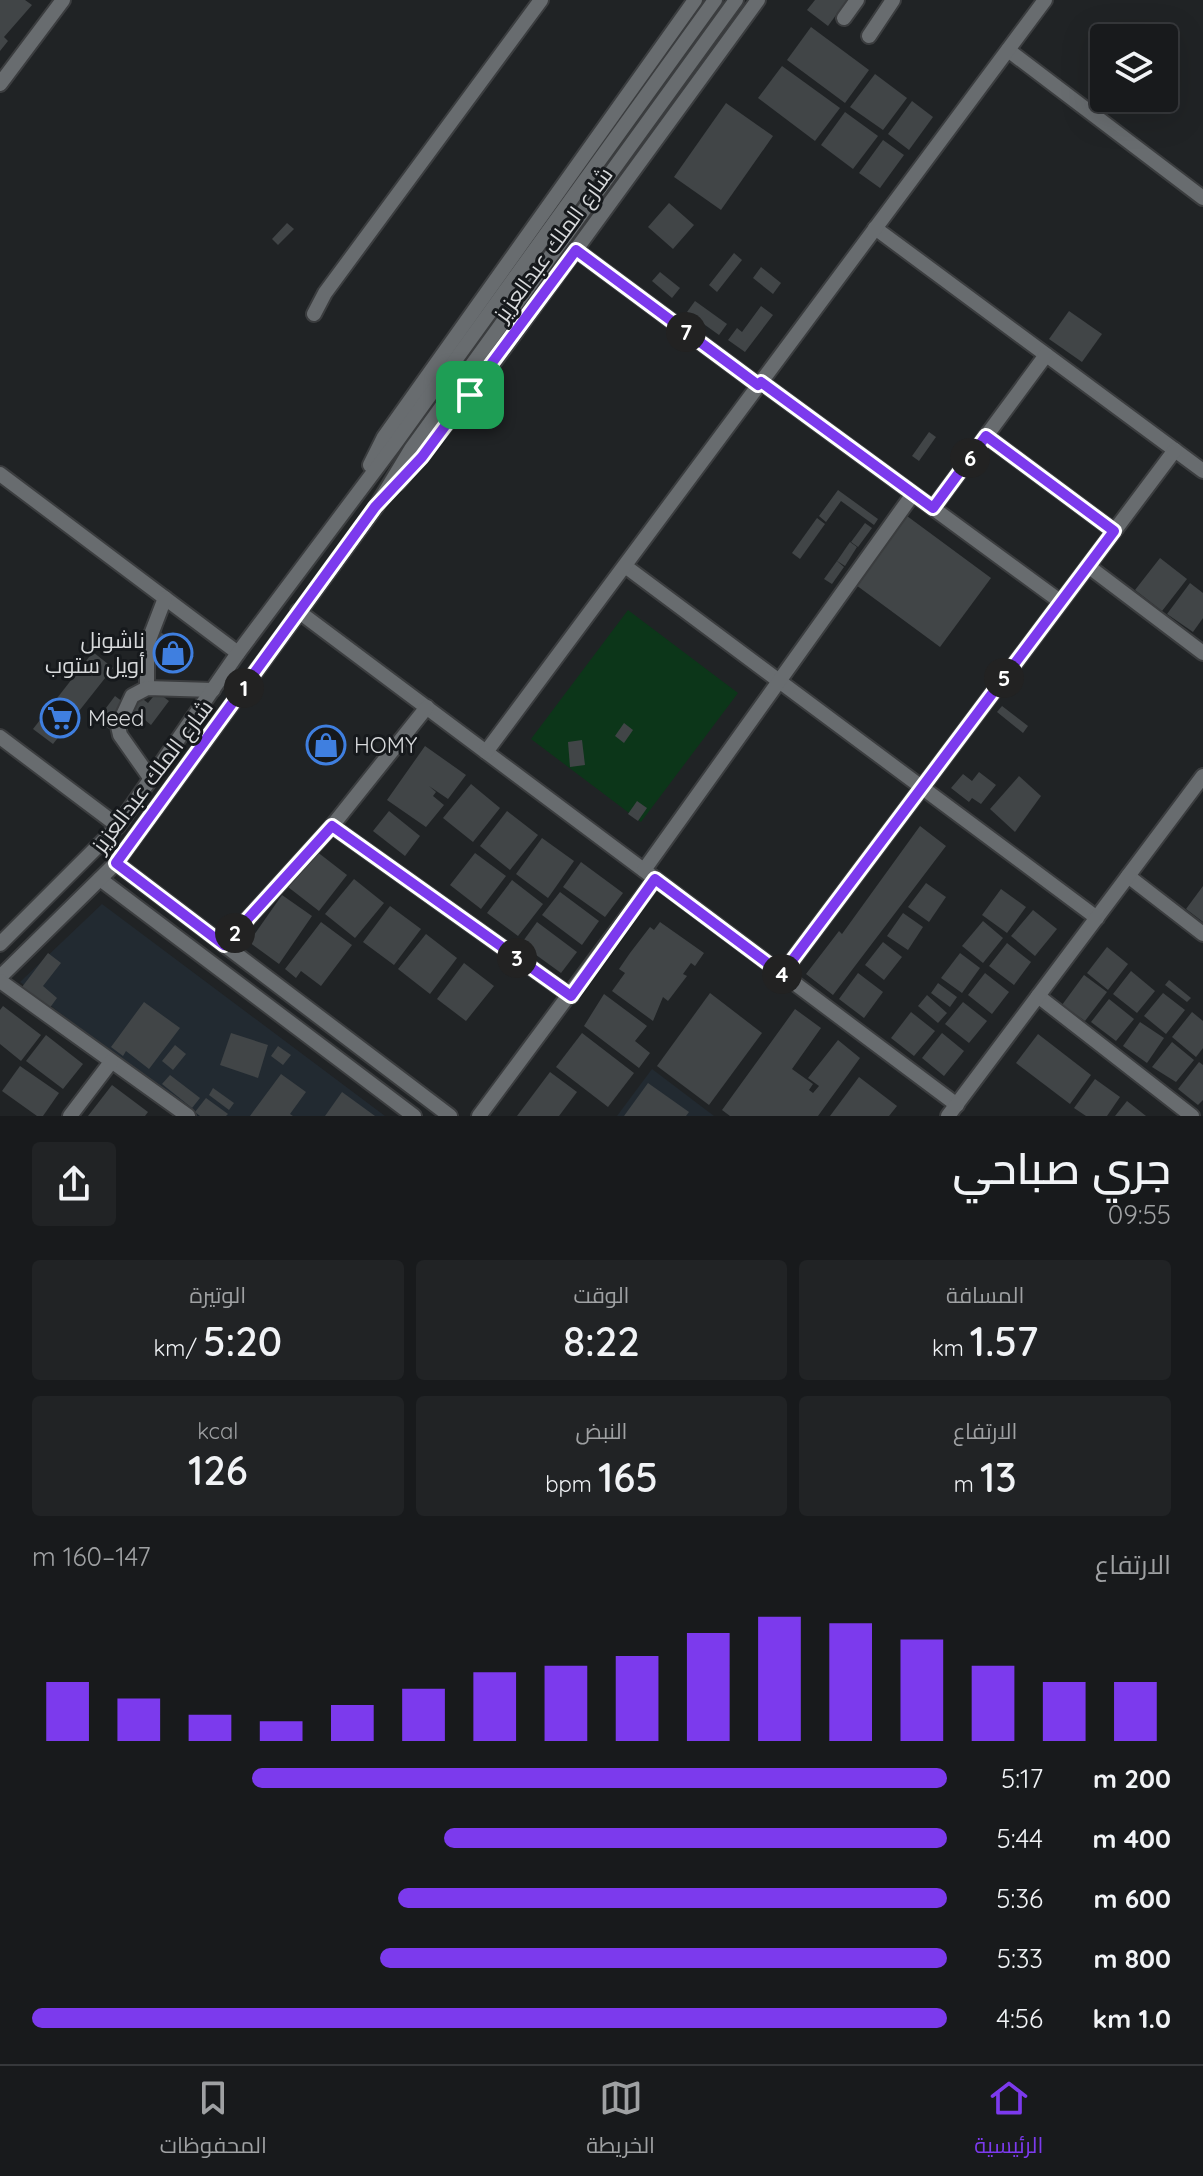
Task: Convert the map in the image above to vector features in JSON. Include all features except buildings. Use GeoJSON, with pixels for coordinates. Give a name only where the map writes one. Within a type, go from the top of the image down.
{"type":"FeatureCollection","features":[{"type":"Feature","properties":{"kind":"street"},"geometry":{"type":"LineString","coordinates":[[0,84],[63,0]]}},
{"type":"Feature","properties":{"kind":"street"},"geometry":{"type":"LineString","coordinates":[[314,314],[325,293],[541,0]]}},
{"type":"Feature","properties":{"kind":"street","name":"شارع الملك عبدالعزيز"},"geometry":{"type":"LineString","coordinates":[[0,944],[118,826],[238,653],[356,491],[394,445],[715,0]]}},
{"type":"Feature","properties":{"kind":"street","name":"شارع الملك عبدالعزيز"},"geometry":{"type":"LineString","coordinates":[[376,507],[411,449],[736,0]]}},
{"type":"Feature","properties":{"kind":"street","name":"شارع الملك عبدالعزيز"},"geometry":{"type":"LineString","coordinates":[[0,979],[116,863],[298,611],[376,507],[422,457],[758,0]]}},
{"type":"Feature","properties":{"kind":"street"},"geometry":{"type":"LineString","coordinates":[[844,18],[857,0]]}},
{"type":"Feature","properties":{"kind":"street"},"geometry":{"type":"LineString","coordinates":[[869,36],[893,0]]}},
{"type":"Feature","properties":{"kind":"street"},"geometry":{"type":"LineString","coordinates":[[486,752],[1045,0]]}},
{"type":"Feature","properties":{"kind":"street","name":"شارع الملك عبدالعزيز"},"geometry":{"type":"LineString","coordinates":[[356,491],[384,437],[692,1]]}},
{"type":"Feature","properties":{"kind":"street"},"geometry":{"type":"LineString","coordinates":[[1008,50],[1203,198]]}},
{"type":"Feature","properties":{"kind":"street"},"geometry":{"type":"LineString","coordinates":[[875,228],[1203,471]]}},
{"type":"Feature","properties":{"kind":"street"},"geometry":{"type":"LineString","coordinates":[[576,250],[1061,602]]}},
{"type":"Feature","properties":{"kind":"street"},"geometry":{"type":"LineString","coordinates":[[933,508],[1046,355]]}},
{"type":"Feature","properties":{"kind":"street"},"geometry":{"type":"LineString","coordinates":[[986,436],[1114,531]]}},
{"type":"Feature","properties":{"kind":"street"},"geometry":{"type":"LineString","coordinates":[[782,974],[1175,450]]}},
{"type":"Feature","properties":{"kind":"street"},"geometry":{"type":"LineString","coordinates":[[0,474],[238,653]]}},
{"type":"Feature","properties":{"kind":"street"},"geometry":{"type":"LineString","coordinates":[[479,1116],[571,996],[779,681],[913,494]]}},
{"type":"Feature","properties":{"kind":"street"},"geometry":{"type":"LineString","coordinates":[[625,566],[1097,918]]}},
{"type":"Feature","properties":{"kind":"street"},"geometry":{"type":"LineString","coordinates":[[1088,566],[1203,653]]}},
{"type":"Feature","properties":{"kind":"street"},"geometry":{"type":"LineString","coordinates":[[147,688],[147,645],[165,598]]}},
{"type":"Feature","properties":{"kind":"street"},"geometry":{"type":"LineString","coordinates":[[298,611],[782,974],[952,1110],[1203,776]]}},
{"type":"Feature","properties":{"kind":"street"},"geometry":{"type":"LineString","coordinates":[[151,779],[124,744],[118,726],[132,696],[147,688],[213,690]]}},
{"type":"Feature","properties":{"kind":"street"},"geometry":{"type":"LineString","coordinates":[[224,945],[332,826],[427,707]]}},
{"type":"Feature","properties":{"kind":"street"},"geometry":{"type":"LineString","coordinates":[[0,737],[118,826]]}},
{"type":"Feature","properties":{"kind":"street"},"geometry":{"type":"LineString","coordinates":[[332,826],[571,996]]}},
{"type":"Feature","properties":{"kind":"street"},"geometry":{"type":"LineString","coordinates":[[116,863],[450,1116]]}},
{"type":"Feature","properties":{"kind":"street"},"geometry":{"type":"LineString","coordinates":[[1128,876],[1203,934]]}},
{"type":"Feature","properties":{"kind":"street"},"geometry":{"type":"LineString","coordinates":[[100,879],[409,1115]]}},
{"type":"Feature","properties":{"kind":"street"},"geometry":{"type":"LineString","coordinates":[[0,979],[188,1116]]}},
{"type":"Feature","properties":{"kind":"street"},"geometry":{"type":"LineString","coordinates":[[1038,996],[1192,1116]]}},
{"type":"Feature","properties":{"kind":"street"},"geometry":{"type":"LineString","coordinates":[[70,1116],[111,1062]]}},
{"type":"Feature","properties":{"kind":"shaded area"},"geometry":{"type":"Polygon","coordinates":[[[102,904],[385,1116],[193,1116],[20,982],[102,904]]]}},
{"type":"Feature","properties":{"kind":"shaded area"},"geometry":{"type":"Polygon","coordinates":[[[652,1069],[714,1116],[617,1116],[652,1069]]]}},
{"type":"Feature","properties":{"kind":"green space"},"geometry":{"type":"Polygon","coordinates":[[[628,610],[738,693],[641,822],[531,739],[628,610]]]}},
{"type":"Feature","properties":{"kind":"place","name":"ناشونل أويل ستوب"},"geometry":{"type":"Point","coordinates":[173,653]}},
{"type":"Feature","properties":{"kind":"place","name":"Meed"},"geometry":{"type":"Point","coordinates":[60,718]}},
{"type":"Feature","properties":{"kind":"place","name":"HOMY"},"geometry":{"type":"Point","coordinates":[326,745]}},
{"type":"Feature","properties":{"kind":"route"},"geometry":{"type":"LineString","coordinates":[[576,250],[758,385],[761,382],[933,508],[986,436],[1114,531],[782,974],[655,879],[571,996],[332,826],[224,945],[116,863],[375,507],[422,457],[470,395],[576,250]]}}]}
